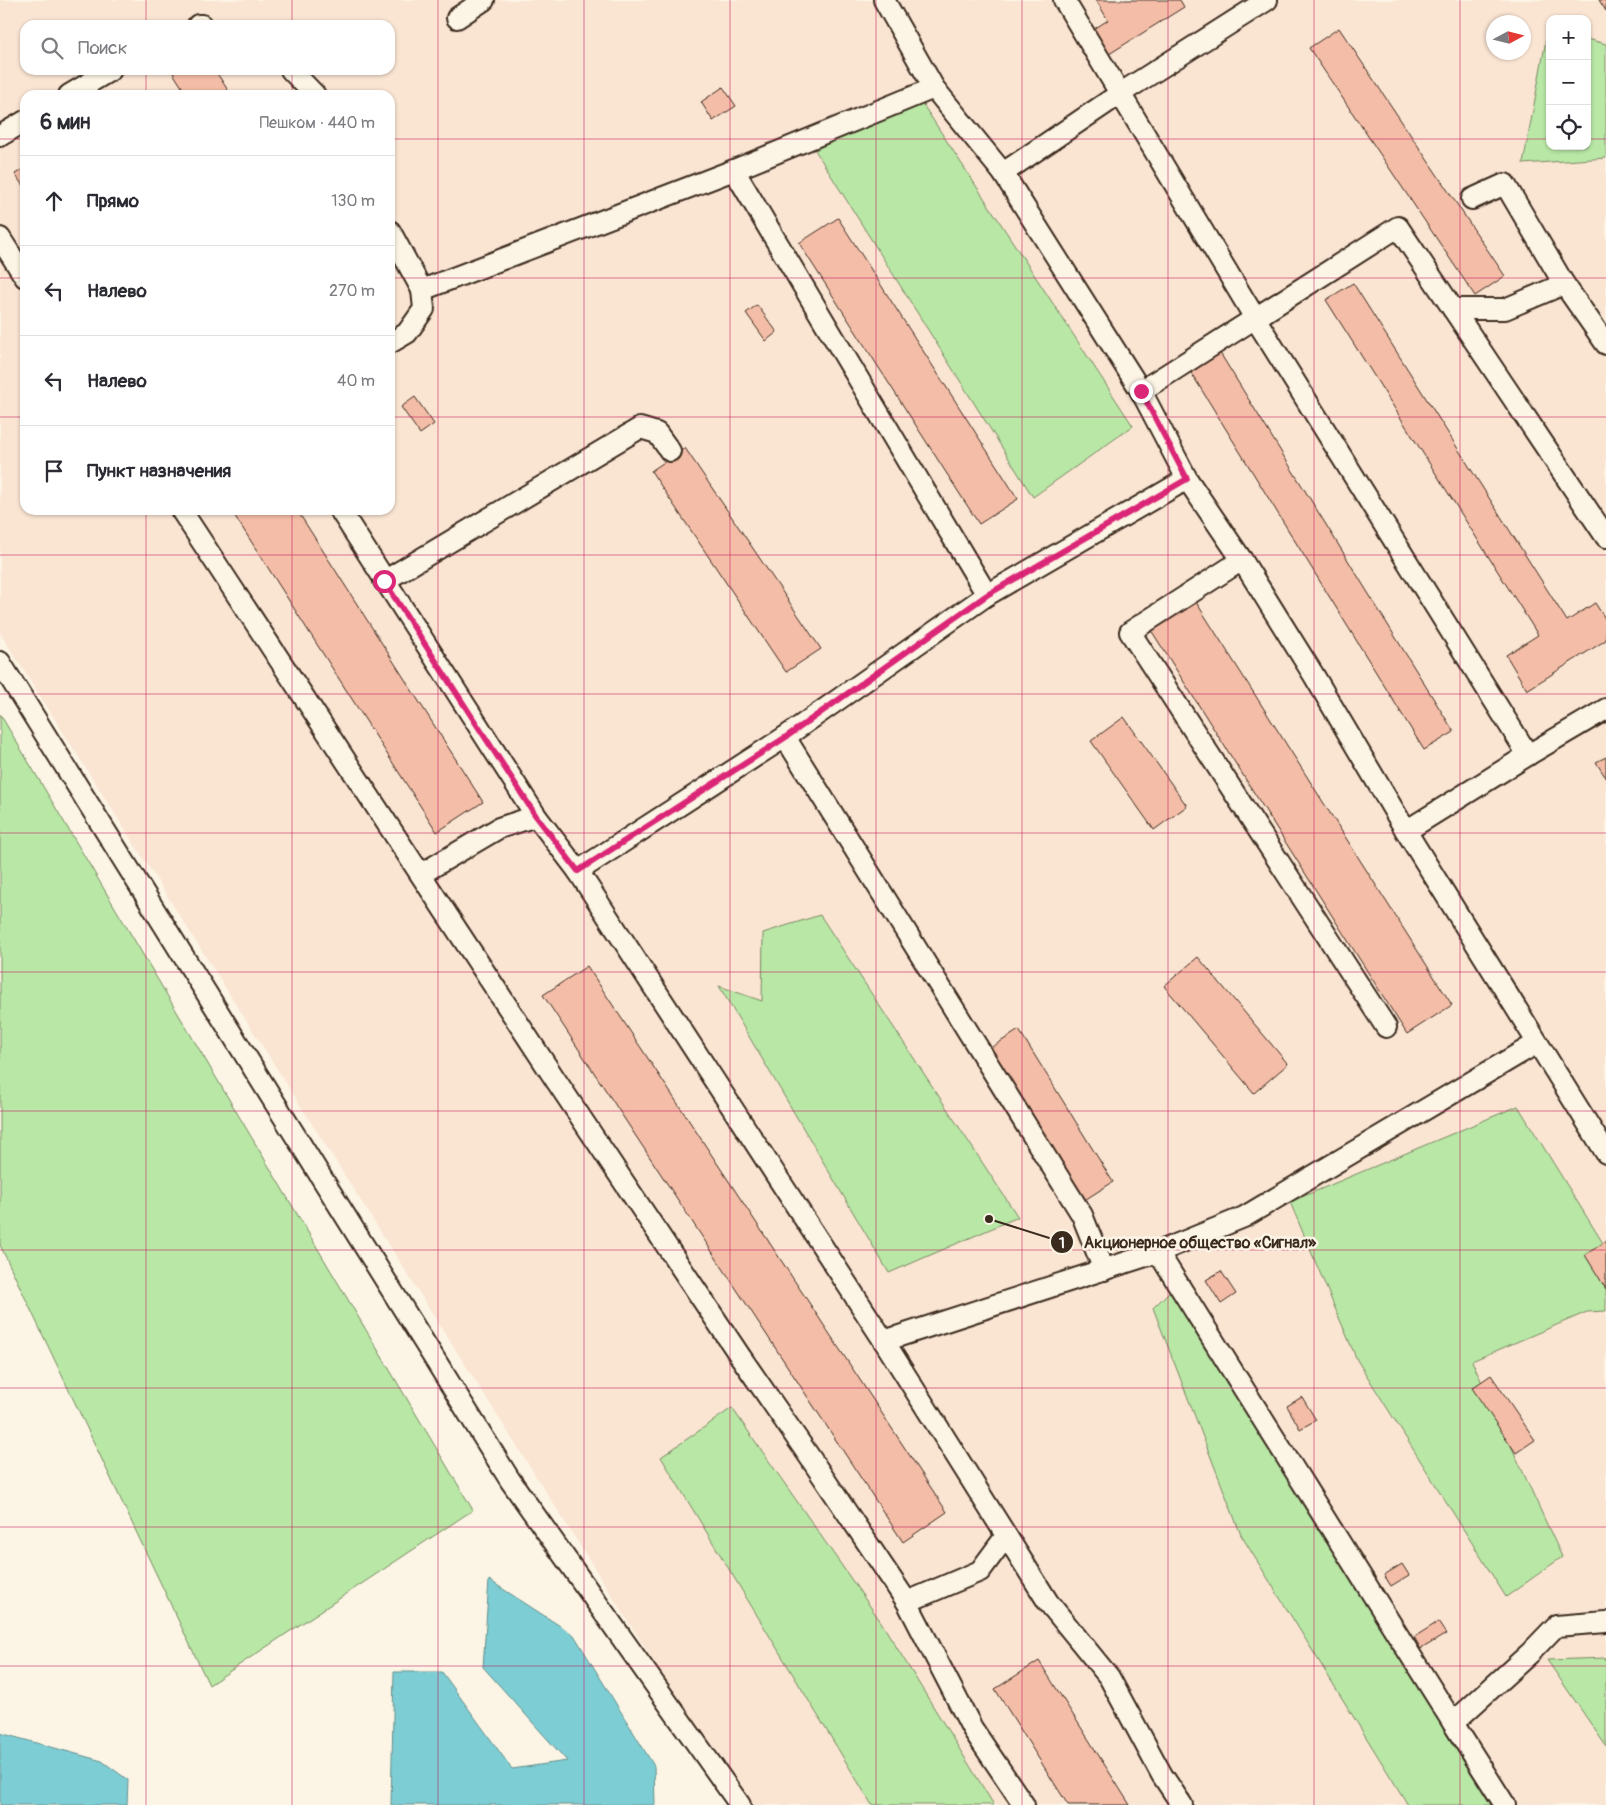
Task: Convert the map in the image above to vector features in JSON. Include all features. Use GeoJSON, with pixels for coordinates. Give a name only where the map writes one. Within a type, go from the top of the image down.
{"type":"FeatureCollection","features":[{"type":"Feature","properties":{"kind":"lane"},"geometry":{"type":"LineString","coordinates":[[457,18],[484,0]]}},
{"type":"Feature","properties":{"kind":"lane"},"geometry":{"type":"LineString","coordinates":[[884,0],[934,88],[1003,173],[1141,391],[1187,479],[1242,560],[1313,674],[1406,831],[1606,1153]]}},
{"type":"Feature","properties":{"kind":"lane"},"geometry":{"type":"LineString","coordinates":[[1064,0],[1255,318],[1528,755]]}},
{"type":"Feature","properties":{"kind":"lane"},"geometry":{"type":"LineString","coordinates":[[1003,173],[1121,93],[1267,0]]}},
{"type":"Feature","properties":{"kind":"lane"},"geometry":{"type":"LineString","coordinates":[[78,90],[103,75]]}},
{"type":"Feature","properties":{"kind":"lane"},"geometry":{"type":"LineString","coordinates":[[296,75],[310,90]]}},
{"type":"Feature","properties":{"kind":"lane"},"geometry":{"type":"LineString","coordinates":[[422,290],[734,170],[934,88]]}},
{"type":"Feature","properties":{"kind":"lane"},"geometry":{"type":"LineString","coordinates":[[0,136],[20,124]]}},
{"type":"Feature","properties":{"kind":"lane"},"geometry":{"type":"LineString","coordinates":[[734,170],[987,595]]}},
{"type":"Feature","properties":{"kind":"lane"},"geometry":{"type":"LineString","coordinates":[[1472,199],[1505,184],[1564,284],[1606,344]]}},
{"type":"Feature","properties":{"kind":"lane"},"geometry":{"type":"LineString","coordinates":[[1141,391],[1398,227],[1606,537]]}},
{"type":"Feature","properties":{"kind":"lane"},"geometry":{"type":"LineString","coordinates":[[0,238],[20,269]]}},
{"type":"Feature","properties":{"kind":"lane"},"geometry":{"type":"LineString","coordinates":[[395,240],[422,290],[424,308],[406,333],[395,340]]}},
{"type":"Feature","properties":{"kind":"lane"},"geometry":{"type":"LineString","coordinates":[[1453,309],[1505,308],[1564,284]]}},
{"type":"Feature","properties":{"kind":"lane"},"geometry":{"type":"LineString","coordinates":[[384,581],[640,428],[657,433],[670,451]]}},
{"type":"Feature","properties":{"kind":"lane"},"geometry":{"type":"LineString","coordinates":[[578,871],[786,737],[987,595],[1187,479]]}},
{"type":"Feature","properties":{"kind":"lane"},"geometry":{"type":"LineString","coordinates":[[184,515],[740,1356],[907,1602],[972,1728],[1024,1805]]}},
{"type":"Feature","properties":{"kind":"lane"},"geometry":{"type":"LineString","coordinates":[[343,515],[536,816],[578,871],[884,1341],[1048,1602],[1109,1677],[1162,1775],[1182,1805]]}},
{"type":"Feature","properties":{"kind":"lane"},"geometry":{"type":"LineString","coordinates":[[1242,560],[1130,632],[1386,1026]]}},
{"type":"Feature","properties":{"kind":"lane"},"geometry":{"type":"LineString","coordinates":[[0,662],[510,1480],[740,1805]]}},
{"type":"Feature","properties":{"kind":"lane"},"geometry":{"type":"LineString","coordinates":[[1406,831],[1606,709]]}},
{"type":"Feature","properties":{"kind":"lane"},"geometry":{"type":"LineString","coordinates":[[786,737],[1082,1215],[1104,1270]]}},
{"type":"Feature","properties":{"kind":"lane"},"geometry":{"type":"LineString","coordinates":[[421,874],[499,828],[536,816]]}},
{"type":"Feature","properties":{"kind":"lane"},"geometry":{"type":"LineString","coordinates":[[884,1341],[1158,1252],[1244,1217],[1537,1043]]}},
{"type":"Feature","properties":{"kind":"lane"},"geometry":{"type":"LineString","coordinates":[[1158,1252],[1504,1805]]}},
{"type":"Feature","properties":{"kind":"lane"},"geometry":{"type":"LineString","coordinates":[[907,1602],[980,1570],[1006,1536]]}},
{"type":"Feature","properties":{"kind":"lane"},"geometry":{"type":"LineString","coordinates":[[1453,1723],[1530,1653],[1556,1626],[1606,1622]]}},
{"type":"Feature","properties":{"kind":"shaded area"},"geometry":{"type":"Polygon","coordinates":[[[0,0],[1606,0],[1606,1805],[745,1805],[0,633],[0,0]]]}},
{"type":"Feature","properties":{"kind":"green space"},"geometry":{"type":"Polygon","coordinates":[[[1546,40],[1546,150],[1591,150],[1591,40],[1606,44],[1606,158],[1523,164],[1546,40]]]}},
{"type":"Feature","properties":{"kind":"green space"},"geometry":{"type":"Polygon","coordinates":[[[918,97],[1133,426],[1033,497],[815,150],[918,97]]]}},
{"type":"Feature","properties":{"kind":"green space"},"geometry":{"type":"Polygon","coordinates":[[[0,714],[473,1510],[209,1685],[0,1245],[0,714]]]}},
{"type":"Feature","properties":{"kind":"green space"},"geometry":{"type":"Polygon","coordinates":[[[820,915],[1018,1217],[889,1273],[719,986],[762,1001],[763,933],[820,915]]]}},
{"type":"Feature","properties":{"kind":"green space"},"geometry":{"type":"Polygon","coordinates":[[[1518,1106],[1606,1248],[1606,1311],[1587,1312],[1472,1361],[1562,1557],[1506,1597],[1357,1360],[1290,1202],[1518,1106]]]}},
{"type":"Feature","properties":{"kind":"green space"},"geometry":{"type":"Polygon","coordinates":[[[1170,1291],[1491,1805],[1408,1805],[1241,1535],[1153,1308],[1170,1291]]]}},
{"type":"Feature","properties":{"kind":"green space"},"geometry":{"type":"Polygon","coordinates":[[[732,1408],[881,1622],[994,1805],[872,1805],[661,1457],[732,1408]]]}},
{"type":"Feature","properties":{"kind":"green space"},"geometry":{"type":"Polygon","coordinates":[[[1606,1658],[1606,1746],[1547,1660],[1606,1658]]]}},
{"type":"Feature","properties":{"kind":"water"},"geometry":{"type":"Polygon","coordinates":[[[489,1580],[574,1635],[654,1766],[655,1805],[391,1805],[394,1672],[442,1672],[512,1769],[567,1761],[483,1667],[489,1580]]]}},
{"type":"Feature","properties":{"kind":"water"},"geometry":{"type":"Polygon","coordinates":[[[0,1733],[102,1761],[128,1780],[127,1805],[0,1805],[0,1733]]]}},
{"type":"Feature","properties":{"kind":"building"},"geometry":{"type":"Polygon","coordinates":[[[1096,0],[1180,0],[1184,7],[1106,56],[1091,31],[1108,20],[1096,0]]]}},
{"type":"Feature","properties":{"kind":"building"},"geometry":{"type":"Polygon","coordinates":[[[1599,0],[1606,0],[1606,11],[1599,0]]]}},
{"type":"Feature","properties":{"kind":"building"},"geometry":{"type":"Polygon","coordinates":[[[1339,28],[1505,276],[1475,296],[1309,48],[1339,28]]]}},
{"type":"Feature","properties":{"kind":"building"},"geometry":{"type":"Polygon","coordinates":[[[174,75],[218,75],[228,90],[184,90],[174,75]]]}},
{"type":"Feature","properties":{"kind":"building"},"geometry":{"type":"Polygon","coordinates":[[[723,87],[736,106],[713,121],[701,102],[723,87]]]}},
{"type":"Feature","properties":{"kind":"building"},"geometry":{"type":"Polygon","coordinates":[[[20,171],[20,182],[15,174],[20,171]]]}},
{"type":"Feature","properties":{"kind":"building"},"geometry":{"type":"Polygon","coordinates":[[[838,218],[1018,499],[979,524],[799,243],[838,218]]]}},
{"type":"Feature","properties":{"kind":"building"},"geometry":{"type":"Polygon","coordinates":[[[1353,283],[1567,621],[1595,603],[1606,620],[1606,640],[1527,690],[1506,655],[1538,635],[1326,300],[1353,283]]]}},
{"type":"Feature","properties":{"kind":"building"},"geometry":{"type":"Polygon","coordinates":[[[757,305],[777,332],[766,341],[746,313],[757,305]]]}},
{"type":"Feature","properties":{"kind":"building"},"geometry":{"type":"Polygon","coordinates":[[[1220,353],[1454,732],[1424,750],[1190,371],[1220,353]]]}},
{"type":"Feature","properties":{"kind":"building"},"geometry":{"type":"Polygon","coordinates":[[[415,397],[434,424],[420,434],[401,407],[415,397]]]}},
{"type":"Feature","properties":{"kind":"building"},"geometry":{"type":"Polygon","coordinates":[[[685,448],[821,649],[786,672],[651,471],[685,448]]]}},
{"type":"Feature","properties":{"kind":"building"},"geometry":{"type":"Polygon","coordinates":[[[234,515],[300,515],[483,802],[437,832],[234,515]]]}},
{"type":"Feature","properties":{"kind":"building"},"geometry":{"type":"Polygon","coordinates":[[[1196,602],[1452,1005],[1407,1034],[1151,630],[1196,602]]]}},
{"type":"Feature","properties":{"kind":"building"},"geometry":{"type":"Polygon","coordinates":[[[1124,717],[1187,806],[1154,830],[1091,741],[1124,717]]]}},
{"type":"Feature","properties":{"kind":"building"},"geometry":{"type":"Polygon","coordinates":[[[1606,757],[1606,778],[1596,762],[1606,757]]]}},
{"type":"Feature","properties":{"kind":"building"},"geometry":{"type":"Polygon","coordinates":[[[1198,957],[1288,1064],[1254,1093],[1164,986],[1198,957]]]}},
{"type":"Feature","properties":{"kind":"building"},"geometry":{"type":"Polygon","coordinates":[[[587,966],[947,1512],[903,1542],[543,995],[587,966]]]}},
{"type":"Feature","properties":{"kind":"building"},"geometry":{"type":"Polygon","coordinates":[[[1019,1030],[1113,1182],[1083,1201],[989,1049],[1019,1030]]]}},
{"type":"Feature","properties":{"kind":"building"},"geometry":{"type":"Polygon","coordinates":[[[1606,1241],[1606,1289],[1585,1255],[1606,1241]]]}},
{"type":"Feature","properties":{"kind":"building"},"geometry":{"type":"Polygon","coordinates":[[[1221,1271],[1236,1294],[1221,1304],[1206,1280],[1221,1271]]]}},
{"type":"Feature","properties":{"kind":"building"},"geometry":{"type":"Polygon","coordinates":[[[1491,1375],[1535,1440],[1516,1453],[1472,1388],[1491,1375]]]}},
{"type":"Feature","properties":{"kind":"building"},"geometry":{"type":"Polygon","coordinates":[[[1302,1397],[1316,1420],[1300,1429],[1287,1406],[1302,1397]]]}},
{"type":"Feature","properties":{"kind":"building"},"geometry":{"type":"Polygon","coordinates":[[[1402,1564],[1409,1575],[1391,1586],[1384,1575],[1402,1564]]]}},
{"type":"Feature","properties":{"kind":"building"},"geometry":{"type":"Polygon","coordinates":[[[1438,1622],[1446,1634],[1421,1649],[1414,1637],[1438,1622]]]}},
{"type":"Feature","properties":{"kind":"building"},"geometry":{"type":"Polygon","coordinates":[[[1039,1661],[1130,1805],[1068,1805],[995,1689],[1039,1661]]]}},
{"type":"Feature","properties":{"kind":"place","name":"Акционерное общество «Сигнал»"},"geometry":{"type":"Point","coordinates":[989,1219]}},
{"type":"Feature","properties":{"kind":"route"},"geometry":{"type":"LineString","coordinates":[[384,581],[536,816],[578,871],[786,737],[987,595],[1187,479],[1141,391]]}}]}
